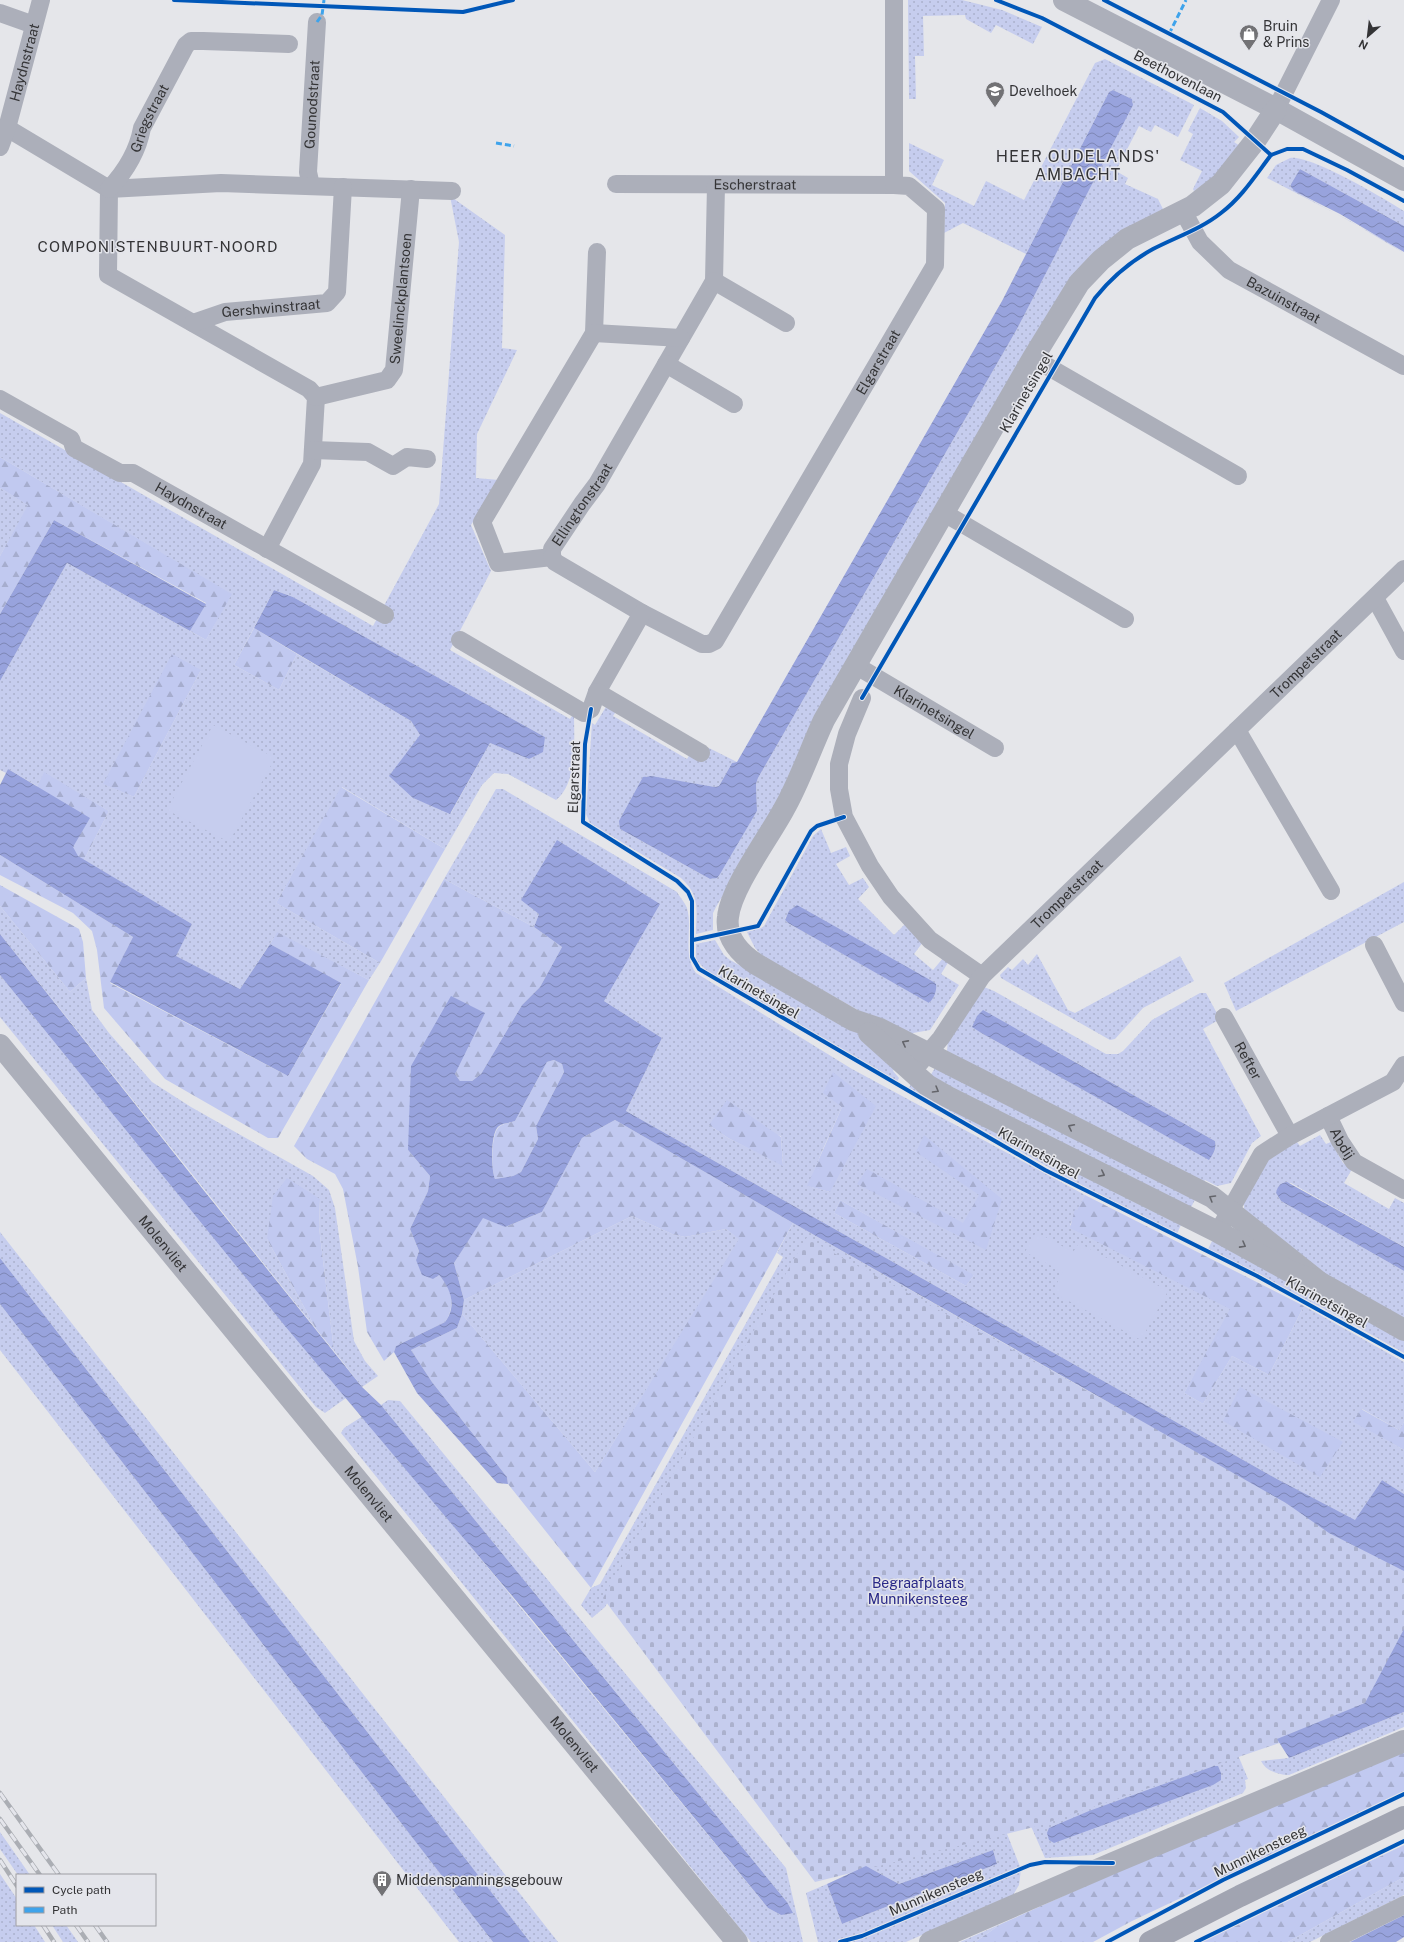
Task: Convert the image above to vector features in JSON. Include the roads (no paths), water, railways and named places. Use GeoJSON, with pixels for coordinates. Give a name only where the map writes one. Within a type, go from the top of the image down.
{"type":"FeatureCollection","features":[{"type":"Feature","properties":{"kind":"main road"},"geometry":{"type":"LineString","coordinates":[[1150,1942],[1240,1896],[1404,1817]]}},
{"type":"Feature","properties":{"kind":"street","name":"Haydnstraat"},"geometry":{"type":"LineString","coordinates":[[0,147],[7,128],[41,0]]}},
{"type":"Feature","properties":{"kind":"street"},"geometry":{"type":"LineString","coordinates":[[894,0],[894,185]]}},
{"type":"Feature","properties":{"kind":"street","name":"Beethovenlaan"},"geometry":{"type":"LineString","coordinates":[[1064,0],[1276,109],[1404,180]]}},
{"type":"Feature","properties":{"kind":"street"},"geometry":{"type":"LineString","coordinates":[[1276,109],[1331,0]]}},
{"type":"Feature","properties":{"kind":"street"},"geometry":{"type":"LineString","coordinates":[[0,13],[34,24]]}},
{"type":"Feature","properties":{"kind":"street","name":"Gounodstraat"},"geometry":{"type":"LineString","coordinates":[[311,186],[308,172],[317,22]]}},
{"type":"Feature","properties":{"kind":"street","name":"Griegstraat"},"geometry":{"type":"LineString","coordinates":[[109,189],[118,179],[139,143],[142,128],[186,45],[191,41],[289,44]]}},
{"type":"Feature","properties":{"kind":"street","name":"Klarinetsingel"},"geometry":{"type":"LineString","coordinates":[[1276,109],[1255,141],[1226,179],[1211,193],[1183,211],[1127,239],[1101,260],[1079,283],[1033,358],[824,720],[803,772],[784,809],[735,894],[727,918],[729,932],[742,954],[756,964],[853,1020],[928,1085],[974,1110],[1218,1232],[1290,1271],[1319,1282]]}},
{"type":"Feature","properties":{"kind":"street"},"geometry":{"type":"LineString","coordinates":[[7,128],[109,189],[221,183],[452,191]]}},
{"type":"Feature","properties":{"kind":"street","name":"Escherstraat"},"geometry":{"type":"LineString","coordinates":[[616,184],[894,185]]}},
{"type":"Feature","properties":{"kind":"street","name":"Ellingtonstraat"},"geometry":{"type":"LineString","coordinates":[[597,252],[594,333],[482,522],[498,563],[552,557],[552,549],[597,484],[714,281],[716,185]]}},
{"type":"Feature","properties":{"kind":"street","name":"Elgarstraat"},"geometry":{"type":"LineString","coordinates":[[552,557],[555,562],[642,613],[702,644],[709,644],[715,641],[935,265],[936,209],[908,186],[894,185]]}},
{"type":"Feature","properties":{"kind":"street","name":"Gershwinstraat"},"geometry":{"type":"LineString","coordinates":[[193,324],[225,312],[327,303],[337,292],[343,187]]}},
{"type":"Feature","properties":{"kind":"street","name":"Gershwinstraat"},"geometry":{"type":"LineString","coordinates":[[109,189],[108,275],[309,389],[316,397]]}},
{"type":"Feature","properties":{"kind":"street","name":"Sweelinckplantsoen"},"geometry":{"type":"LineString","coordinates":[[316,397],[387,380],[394,370],[411,189]]}},
{"type":"Feature","properties":{"kind":"street","name":"Bazuinstraat"},"geometry":{"type":"LineString","coordinates":[[1183,211],[1200,242],[1229,270],[1404,366]]}},
{"type":"Feature","properties":{"kind":"street"},"geometry":{"type":"LineString","coordinates":[[714,281],[786,323]]}},
{"type":"Feature","properties":{"kind":"street"},"geometry":{"type":"LineString","coordinates":[[594,333],[681,338]]}},
{"type":"Feature","properties":{"kind":"street","name":"Klarinetsingel"},"geometry":{"type":"LineString","coordinates":[[1033,358],[1238,476]]}},
{"type":"Feature","properties":{"kind":"street"},"geometry":{"type":"LineString","coordinates":[[666,364],[734,404]]}},
{"type":"Feature","properties":{"kind":"street"},"geometry":{"type":"LineString","coordinates":[[267,549],[312,464],[316,397]]}},
{"type":"Feature","properties":{"kind":"street","name":"Haydnstraat"},"geometry":{"type":"LineString","coordinates":[[0,399],[71,439],[74,448],[120,474],[133,473],[385,615]]}},
{"type":"Feature","properties":{"kind":"street"},"geometry":{"type":"LineString","coordinates":[[313,450],[368,452],[393,466],[407,457],[427,459]]}},
{"type":"Feature","properties":{"kind":"street"},"geometry":{"type":"LineString","coordinates":[[944,513],[1125,619]]}},
{"type":"Feature","properties":{"kind":"street","name":"Trompetstraat"},"geometry":{"type":"LineString","coordinates":[[912,1072],[941,1038],[982,976],[1404,569]]}},
{"type":"Feature","properties":{"kind":"street"},"geometry":{"type":"LineString","coordinates":[[1375,598],[1404,651]]}},
{"type":"Feature","properties":{"kind":"street"},"geometry":{"type":"LineString","coordinates":[[460,640],[584,712],[591,709],[597,692],[642,613]]}},
{"type":"Feature","properties":{"kind":"street","name":"Klarinetsingel"},"geometry":{"type":"LineString","coordinates":[[855,665],[996,748]]}},
{"type":"Feature","properties":{"kind":"street"},"geometry":{"type":"LineString","coordinates":[[597,692],[701,753]]}},
{"type":"Feature","properties":{"kind":"street"},"geometry":{"type":"LineString","coordinates":[[862,698],[847,734],[839,764],[839,789],[844,817],[870,866],[891,897],[930,940],[982,976]]}},
{"type":"Feature","properties":{"kind":"street"},"geometry":{"type":"LineString","coordinates":[[1238,730],[1331,891]]}},
{"type":"Feature","properties":{"kind":"street"},"geometry":{"type":"LineString","coordinates":[[1374,945],[1404,1003]]}},
{"type":"Feature","properties":{"kind":"street","name":"Refter"},"geometry":{"type":"LineString","coordinates":[[1224,1017],[1290,1136]]}},
{"type":"Feature","properties":{"kind":"street","name":"Klarinetsingel"},"geometry":{"type":"LineString","coordinates":[[853,1020],[880,1029],[926,1054],[1212,1197],[1230,1210],[1274,1248],[1319,1282],[1404,1330]]}},
{"type":"Feature","properties":{"kind":"street","name":"Molenvliet"},"geometry":{"type":"LineString","coordinates":[[0,1045],[737,1942]]}},
{"type":"Feature","properties":{"kind":"street"},"geometry":{"type":"LineString","coordinates":[[1218,1232],[1262,1154],[1290,1136],[1393,1082],[1404,1065]]}},
{"type":"Feature","properties":{"kind":"street","name":"Abdij"},"geometry":{"type":"LineString","coordinates":[[1328,1116],[1340,1141],[1354,1162],[1404,1190]]}},
{"type":"Feature","properties":{"kind":"street"},"geometry":{"type":"LineString","coordinates":[[930,1942],[1106,1866],[1404,1742]]}},
{"type":"Feature","properties":{"kind":"street"},"geometry":{"type":"LineString","coordinates":[[1329,1942],[1404,1904]]}},
{"type":"Feature","properties":{"kind":"water"},"geometry":{"type":"Polygon","coordinates":[[[1113,90],[1132,99],[1133,105],[1017,329],[758,778],[756,784],[757,811],[720,874],[717,878],[710,879],[620,829],[619,821],[643,777],[651,776],[715,787],[719,786],[732,763],[737,762],[1002,301],[1109,92],[1113,90]]]}},
{"type":"Feature","properties":{"kind":"water"},"geometry":{"type":"Polygon","coordinates":[[[1300,169],[1404,226],[1404,252],[1340,214],[1296,192],[1291,187],[1291,184],[1300,169]]]}},
{"type":"Feature","properties":{"kind":"water"},"geometry":{"type":"Polygon","coordinates":[[[54,520],[206,604],[190,631],[67,563],[0,681],[0,614],[54,520]]]}},
{"type":"Feature","properties":{"kind":"water"},"geometry":{"type":"Polygon","coordinates":[[[274,590],[293,597],[545,737],[543,752],[529,759],[490,743],[450,814],[413,798],[389,776],[420,735],[411,721],[254,628],[274,590]]]}},
{"type":"Feature","properties":{"kind":"water"},"geometry":{"type":"Polygon","coordinates":[[[8,769],[90,818],[73,847],[78,856],[192,924],[176,956],[240,989],[270,944],[341,983],[288,1076],[110,982],[133,937],[0,855],[0,785],[8,769]]]}},
{"type":"Feature","properties":{"kind":"water"},"geometry":{"type":"Polygon","coordinates":[[[557,840],[660,904],[604,1001],[662,1038],[626,1111],[1277,1479],[1355,1520],[1382,1480],[1404,1494],[1404,1571],[1329,1533],[1286,1503],[793,1223],[615,1120],[582,1138],[542,1212],[505,1227],[483,1218],[454,1263],[464,1300],[462,1314],[457,1328],[411,1350],[432,1382],[507,1477],[508,1484],[497,1483],[417,1393],[394,1352],[396,1346],[445,1322],[449,1316],[452,1304],[447,1286],[439,1275],[433,1279],[422,1275],[416,1260],[419,1251],[410,1229],[428,1191],[430,1176],[408,1150],[411,1066],[451,996],[485,1013],[455,1074],[460,1081],[472,1081],[481,1074],[522,1005],[540,987],[562,947],[534,927],[539,914],[521,900],[557,840]],[[554,1060],[547,1062],[515,1121],[501,1125],[496,1130],[492,1151],[495,1179],[513,1176],[521,1172],[538,1139],[536,1126],[564,1072],[562,1064],[554,1060]]]}},
{"type":"Feature","properties":{"kind":"water"},"geometry":{"type":"Polygon","coordinates":[[[797,905],[932,981],[936,984],[936,992],[932,999],[929,1003],[788,923],[785,920],[789,911],[797,905]]]}},
{"type":"Feature","properties":{"kind":"water"},"geometry":{"type":"Polygon","coordinates":[[[0,934],[362,1387],[381,1405],[787,1902],[793,1913],[781,1915],[768,1908],[534,1622],[285,1326],[0,975],[0,934]]]}},
{"type":"Feature","properties":{"kind":"water"},"geometry":{"type":"Polygon","coordinates":[[[983,1010],[1215,1141],[1215,1149],[1212,1156],[1209,1160],[972,1027],[977,1016],[983,1010]]]}},
{"type":"Feature","properties":{"kind":"water"},"geometry":{"type":"Polygon","coordinates":[[[1287,1182],[1404,1247],[1404,1271],[1281,1201],[1276,1191],[1281,1184],[1287,1182]]]}},
{"type":"Feature","properties":{"kind":"water"},"geometry":{"type":"Polygon","coordinates":[[[0,1258],[530,1942],[493,1942],[0,1304],[0,1258]]]}},
{"type":"Feature","properties":{"kind":"water"},"geometry":{"type":"Polygon","coordinates":[[[1404,1629],[1404,1712],[1289,1758],[1277,1739],[1365,1703],[1404,1629]]]}},
{"type":"Feature","properties":{"kind":"water"},"geometry":{"type":"Polygon","coordinates":[[[1214,1766],[1218,1766],[1221,1773],[1221,1780],[1213,1785],[1054,1843],[1049,1840],[1047,1833],[1049,1828],[1089,1811],[1214,1766]]]}},
{"type":"Feature","properties":{"kind":"water"},"geometry":{"type":"Polygon","coordinates":[[[993,1850],[997,1864],[842,1924],[827,1884],[866,1866],[899,1884],[993,1850]]]}},
{"type":"Feature","properties":{"kind":"water"},"geometry":{"type":"Polygon","coordinates":[[[1404,1915],[1404,1937],[1396,1942],[1350,1942],[1404,1915]]]}},
{"type":"Feature","properties":{"kind":"railway"},"geometry":{"type":"LineString","coordinates":[[0,1793],[58,1874]]}},
{"type":"Feature","properties":{"kind":"railway"},"geometry":{"type":"LineString","coordinates":[[0,1819],[39,1874]]}},
{"type":"Feature","properties":{"kind":"railway"},"geometry":{"type":"LineString","coordinates":[[0,1860],[16,1884]]}},
{"type":"Feature","properties":{"kind":"railway"},"geometry":{"type":"LineString","coordinates":[[44,1926],[54,1942]]}},
{"type":"Feature","properties":{"kind":"railway"},"geometry":{"type":"LineString","coordinates":[[77,1926],[88,1942]]}},
{"type":"Feature","properties":{"kind":"railway"},"geometry":{"type":"LineString","coordinates":[[96,1926],[107,1942]]}},
{"type":"Feature","properties":{"kind":"place","name":"Bruin & Prins"},"geometry":{"type":"Point","coordinates":[1249,51]}},
{"type":"Feature","properties":{"kind":"place","name":"Develhoek"},"geometry":{"type":"Point","coordinates":[995,108]}},
{"type":"Feature","properties":{"kind":"place","name":"Middenspanningsgebouw"},"geometry":{"type":"Point","coordinates":[382,1897]}},
{"type":"Feature","properties":{"kind":"district","name":"HEER OUDELANDS' AMBACHT"},"geometry":{"type":"Point","coordinates":[1078,165]}},
{"type":"Feature","properties":{"kind":"district","name":"COMPONISTENBUURT-NOORD"},"geometry":{"type":"Point","coordinates":[158,246]}},
{"type":"Feature","properties":{"kind":"park label","name":"Begraafplaats Munnikensteeg"},"geometry":{"type":"Point","coordinates":[918,1592]}}]}
